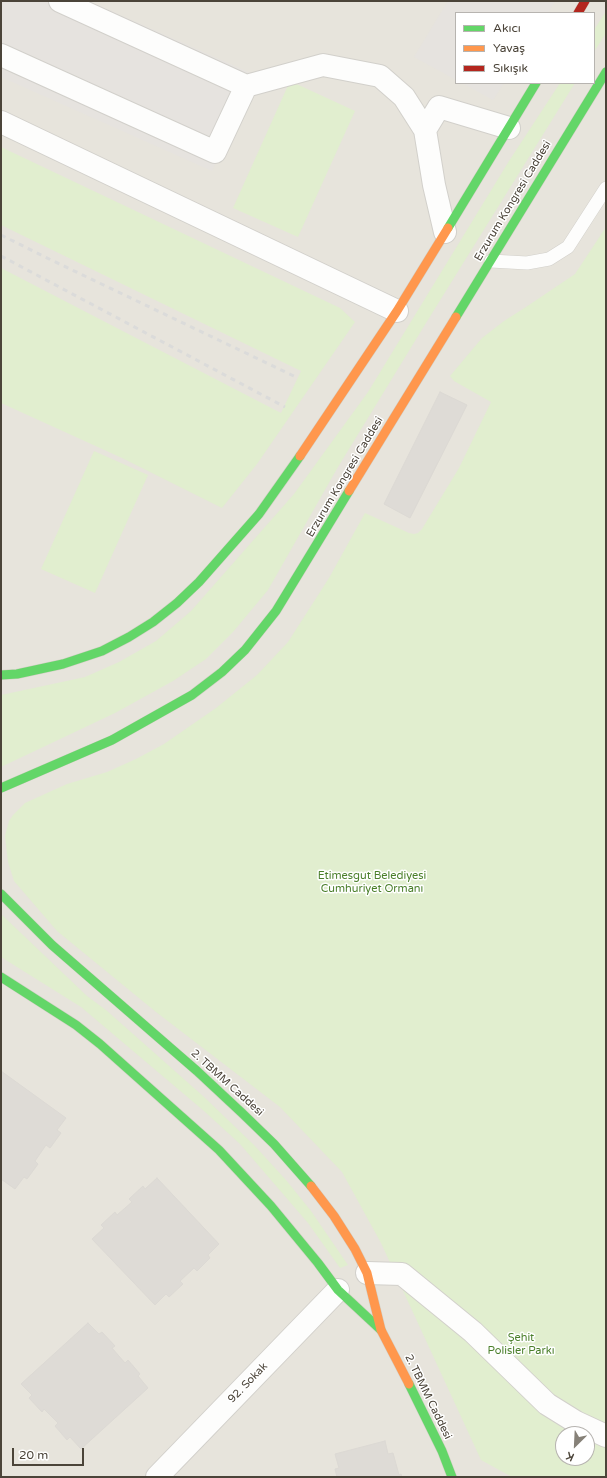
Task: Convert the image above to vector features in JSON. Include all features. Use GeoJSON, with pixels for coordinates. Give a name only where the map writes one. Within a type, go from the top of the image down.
{"type":"FeatureCollection","features":[{"type":"Feature","properties":{"kind":"main road"},"geometry":{"type":"LineString","coordinates":[[579,12],[586,1]]}},
{"type":"Feature","properties":{"kind":"main road","name":"Erzurum Kongresi Caddesi"},"geometry":{"type":"LineString","coordinates":[[1,788],[112,740],[192,695],[222,672],[245,650],[276,611],[606,72]]}},
{"type":"Feature","properties":{"kind":"main road"},"geometry":{"type":"LineString","coordinates":[[1,675],[17,674],[62,664],[102,651],[153,622],[177,603],[199,582],[259,514],[313,439],[397,311],[535,84]]}},
{"type":"Feature","properties":{"kind":"main road","name":"2. TBMM Caddesi"},"geometry":{"type":"LineString","coordinates":[[1,894],[52,945],[197,1071],[274,1144],[304,1177],[334,1216],[355,1249],[381,1330],[442,1451],[452,1477]]}},
{"type":"Feature","properties":{"kind":"main road","name":"2. TBMM Caddesi"},"geometry":{"type":"LineString","coordinates":[[1,976],[76,1025],[100,1044],[219,1150],[271,1206],[318,1263],[381,1330]]}},
{"type":"Feature","properties":{"kind":"street"},"geometry":{"type":"LineString","coordinates":[[60,1],[246,86],[323,65],[380,76],[404,96],[425,130],[434,185],[445,232]]}},
{"type":"Feature","properties":{"kind":"street"},"geometry":{"type":"LineString","coordinates":[[1,55],[215,152],[246,86]]}},
{"type":"Feature","properties":{"kind":"street"},"geometry":{"type":"LineString","coordinates":[[425,130],[439,107],[509,128]]}},
{"type":"Feature","properties":{"kind":"street"},"geometry":{"type":"LineString","coordinates":[[1,122],[397,311]]}},
{"type":"Feature","properties":{"kind":"street"},"geometry":{"type":"LineString","coordinates":[[364,1275],[402,1274],[472,1332],[547,1404],[576,1422],[606,1436]]}},
{"type":"Feature","properties":{"kind":"street","name":"92. Sokak"},"geometry":{"type":"LineString","coordinates":[[157,1477],[341,1288]]}},
{"type":"Feature","properties":{"kind":"lane"},"geometry":{"type":"LineString","coordinates":[[490,261],[527,263],[549,259],[568,247],[606,188]]}},
{"type":"Feature","properties":{"kind":"shaded area"},"geometry":{"type":"Polygon","coordinates":[[[1,1],[606,1],[606,1477],[1,1477],[1,1]]]}},
{"type":"Feature","properties":{"kind":"shaded area"},"geometry":{"type":"Polygon","coordinates":[[[1,1],[89,1],[255,75],[212,171],[1,77],[1,1]]]}},
{"type":"Feature","properties":{"kind":"shaded area"},"geometry":{"type":"Polygon","coordinates":[[[448,1],[555,1],[549,12],[455,12],[455,79],[414,57],[448,1]]]}},
{"type":"Feature","properties":{"kind":"shaded area"},"geometry":{"type":"Polygon","coordinates":[[[464,84],[503,84],[493,100],[464,84]]]}},
{"type":"Feature","properties":{"kind":"green space"},"geometry":{"type":"Polygon","coordinates":[[[606,11],[606,33],[595,50],[595,28],[606,11]]]}},
{"type":"Feature","properties":{"kind":"green space"},"geometry":{"type":"Polygon","coordinates":[[[290,81],[355,111],[298,237],[233,208],[290,81]]]}},
{"type":"Feature","properties":{"kind":"green space"},"geometry":{"type":"Polygon","coordinates":[[[559,84],[574,84],[338,467],[268,590],[233,632],[206,659],[173,681],[115,713],[1,767],[1,695],[85,677],[119,662],[156,641],[191,611],[294,494],[368,392],[509,161],[559,84]]]}},
{"type":"Feature","properties":{"kind":"green space"},"geometry":{"type":"Polygon","coordinates":[[[1,147],[340,308],[355,322],[257,464],[222,508],[122,458],[1,403],[1,268],[281,413],[301,371],[1,225],[1,147]]]}},
{"type":"Feature","properties":{"kind":"green space","name":"Etimesgut Belediyesi Cumhuriyet Ormanı"},"geometry":{"type":"Polygon","coordinates":[[[606,227],[606,1477],[512,1477],[481,1460],[381,1243],[342,1172],[280,1107],[156,1012],[57,931],[14,881],[8,862],[5,836],[9,821],[25,803],[67,784],[107,772],[164,744],[216,708],[257,675],[288,642],[329,578],[365,513],[409,533],[418,533],[422,529],[459,468],[491,402],[454,381],[450,376],[482,338],[504,321],[575,274],[606,227]]]}},
{"type":"Feature","properties":{"kind":"green space"},"geometry":{"type":"Polygon","coordinates":[[[94,451],[148,475],[95,593],[41,569],[94,451]]]}},
{"type":"Feature","properties":{"kind":"green space"},"geometry":{"type":"Polygon","coordinates":[[[1,914],[87,996],[106,1010],[203,1096],[254,1145],[286,1180],[311,1211],[348,1265],[340,1268],[308,1223],[240,1144],[204,1111],[81,1007],[1,957],[1,914]]]}},
{"type":"Feature","properties":{"kind":"building"},"geometry":{"type":"Polygon","coordinates":[[[440,392],[467,405],[410,518],[384,504],[440,392]]]}},
{"type":"Feature","properties":{"kind":"building"},"geometry":{"type":"Polygon","coordinates":[[[1,1071],[66,1118],[57,1130],[61,1133],[50,1148],[46,1145],[35,1161],[38,1164],[27,1179],[24,1177],[15,1189],[1,1179],[1,1071]]]}},
{"type":"Feature","properties":{"kind":"building"},"geometry":{"type":"Polygon","coordinates":[[[157,1178],[219,1244],[208,1255],[210,1258],[197,1271],[194,1268],[180,1281],[183,1284],[169,1297],[166,1294],[155,1305],[92,1239],[104,1228],[101,1225],[115,1212],[117,1215],[132,1202],[129,1199],[143,1186],[145,1189],[157,1178]]]}},
{"type":"Feature","properties":{"kind":"building"},"geometry":{"type":"Polygon","coordinates":[[[88,1323],[99,1334],[102,1332],[115,1346],[112,1348],[125,1363],[128,1360],[140,1374],[138,1376],[148,1388],[81,1449],[70,1437],[67,1440],[55,1426],[58,1423],[44,1409],[42,1412],[29,1398],[32,1395],[21,1384],[88,1323]]]}},
{"type":"Feature","properties":{"kind":"building"},"geometry":{"type":"Polygon","coordinates":[[[385,1441],[388,1454],[393,1453],[399,1475],[401,1474],[402,1477],[337,1477],[335,1469],[339,1468],[335,1454],[385,1441]]]}},
{"type":"Feature","properties":{"kind":"railway"},"geometry":{"type":"LineString","coordinates":[[1,235],[298,378]]}},
{"type":"Feature","properties":{"kind":"railway"},"geometry":{"type":"LineString","coordinates":[[1,256],[285,407]]}},
{"type":"Feature","properties":{"kind":"traffic: fast"},"geometry":{"type":"LineString","coordinates":[[456,317],[606,72]]}},
{"type":"Feature","properties":{"kind":"traffic: fast"},"geometry":{"type":"LineString","coordinates":[[448,228],[535,84]]}},
{"type":"Feature","properties":{"kind":"traffic: fast"},"geometry":{"type":"LineString","coordinates":[[1,675],[17,674],[63,664],[102,651],[153,622],[177,603],[199,582],[259,514],[300,456]]}},
{"type":"Feature","properties":{"kind":"traffic: fast"},"geometry":{"type":"LineString","coordinates":[[1,788],[112,740],[192,695],[222,672],[245,650],[276,611],[349,491]]}},
{"type":"Feature","properties":{"kind":"traffic: fast"},"geometry":{"type":"LineString","coordinates":[[1,894],[52,945],[197,1071],[242,1113],[274,1144],[311,1186]]}},
{"type":"Feature","properties":{"kind":"traffic: fast"},"geometry":{"type":"LineString","coordinates":[[1,977],[76,1025],[100,1044],[219,1150],[271,1206],[318,1263],[338,1290],[381,1330]]}},
{"type":"Feature","properties":{"kind":"traffic: fast"},"geometry":{"type":"LineString","coordinates":[[409,1384],[442,1451],[452,1477]]}},
{"type":"Feature","properties":{"kind":"traffic: slow"},"geometry":{"type":"LineString","coordinates":[[300,456],[397,311],[448,228]]}},
{"type":"Feature","properties":{"kind":"traffic: slow"},"geometry":{"type":"LineString","coordinates":[[349,491],[456,317]]}},
{"type":"Feature","properties":{"kind":"traffic: slow"},"geometry":{"type":"LineString","coordinates":[[311,1186],[334,1216],[355,1249],[367,1273],[381,1330],[409,1384]]}},
{"type":"Feature","properties":{"kind":"traffic: jam"},"geometry":{"type":"LineString","coordinates":[[579,12],[585,1]]}},
{"type":"Feature","properties":{"kind":"park label","name":"Şehit Polisler Parkı"},"geometry":{"type":"Point","coordinates":[521,1344]}}]}
